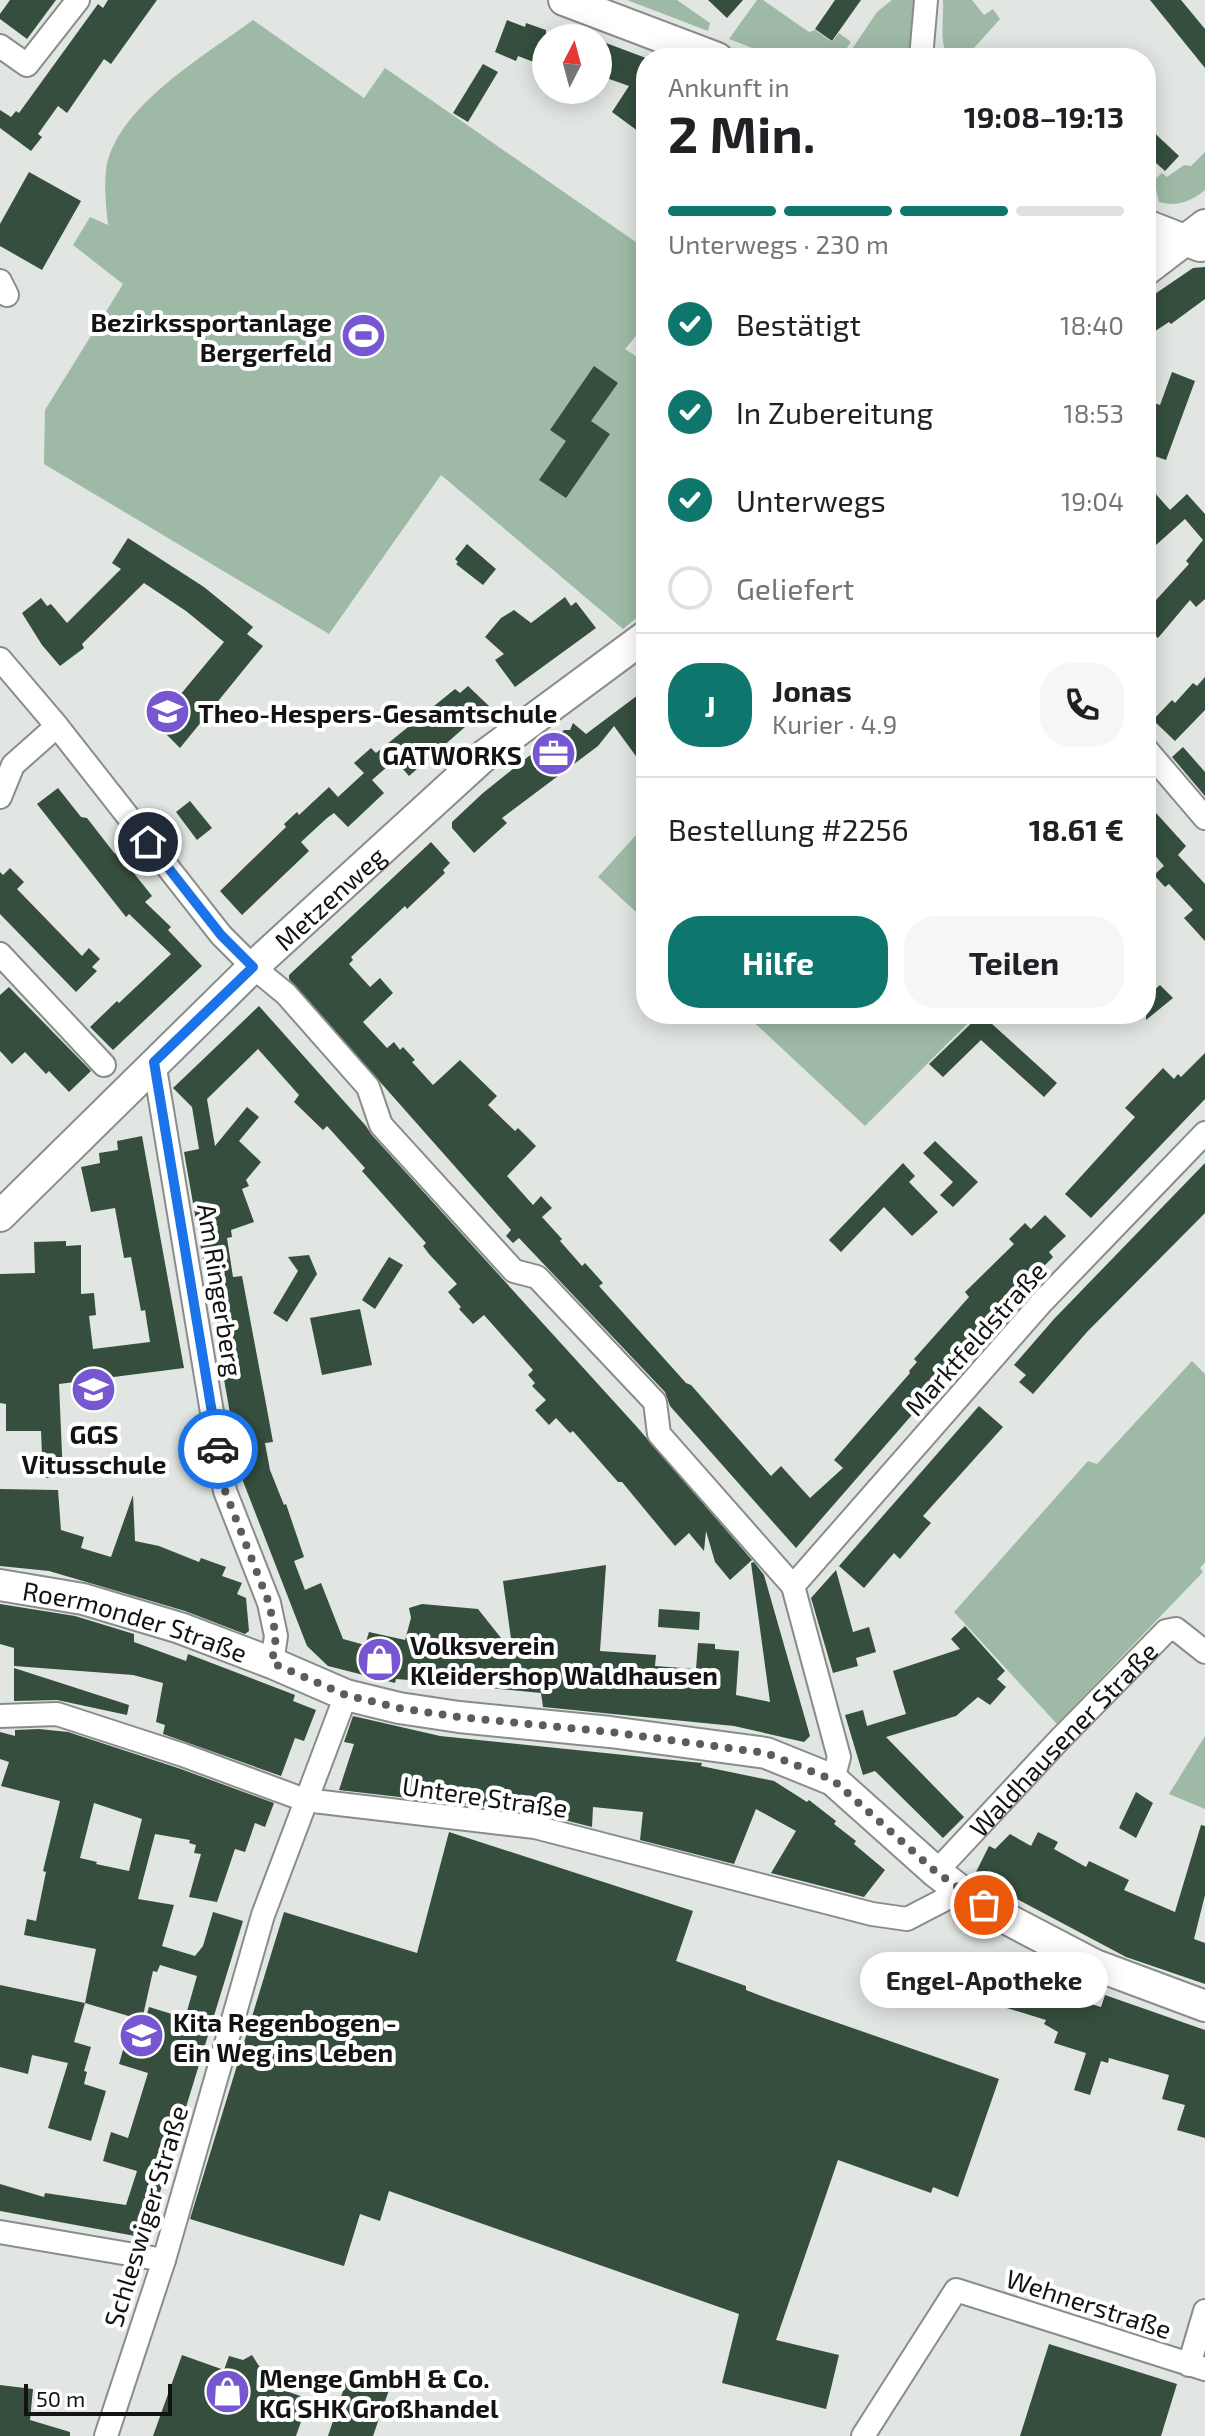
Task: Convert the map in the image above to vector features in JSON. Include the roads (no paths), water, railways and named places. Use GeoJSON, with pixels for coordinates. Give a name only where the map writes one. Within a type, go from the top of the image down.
{"type":"FeatureCollection","features":[{"type":"Feature","properties":{"kind":"street"},"geometry":{"type":"LineString","coordinates":[[0,46],[27,65],[78,0]]}},
{"type":"Feature","properties":{"kind":"street"},"geometry":{"type":"LineString","coordinates":[[564,0],[691,48]]}},
{"type":"Feature","properties":{"kind":"street"},"geometry":{"type":"LineString","coordinates":[[922,48],[926,0]]}},
{"type":"Feature","properties":{"kind":"street"},"geometry":{"type":"LineString","coordinates":[[1156,228],[1198,238]]}},
{"type":"Feature","properties":{"kind":"street"},"geometry":{"type":"LineString","coordinates":[[1156,264],[1198,238]]}},
{"type":"Feature","properties":{"kind":"street","name":"Metzenweg"},"geometry":{"type":"LineString","coordinates":[[0,1216],[253,967],[485,755],[636,643]]}},
{"type":"Feature","properties":{"kind":"street"},"geometry":{"type":"LineString","coordinates":[[0,659],[57,726],[221,935],[286,994],[368,1087],[381,1125],[514,1271],[537,1277],[655,1402],[659,1434],[793,1586],[839,1757],[833,1780]]}},
{"type":"Feature","properties":{"kind":"street"},"geometry":{"type":"LineString","coordinates":[[0,797],[13,765],[57,726]]}},
{"type":"Feature","properties":{"kind":"street"},"geometry":{"type":"LineString","coordinates":[[1156,761],[1205,818]]}},
{"type":"Feature","properties":{"kind":"street"},"geometry":{"type":"LineString","coordinates":[[0,954],[104,1065]]}},
{"type":"Feature","properties":{"kind":"street","name":"Am Ringerberg"},"geometry":{"type":"LineString","coordinates":[[154,1062],[225,1491],[269,1603],[276,1636],[272,1663]]}},
{"type":"Feature","properties":{"kind":"street","name":"Marktfeldstraße"},"geometry":{"type":"LineString","coordinates":[[793,1586],[1042,1302],[1205,1133]]}},
{"type":"Feature","properties":{"kind":"street","name":"Roermonder Straße"},"geometry":{"type":"LineString","coordinates":[[0,1585],[83,1599],[180,1628],[346,1695],[399,1708],[766,1753],[833,1780],[936,1872]]}},
{"type":"Feature","properties":{"kind":"street","name":"Waldhausener Straße"},"geometry":{"type":"LineString","coordinates":[[936,1872],[1166,1631],[1176,1629],[1205,1652]]}},
{"type":"Feature","properties":{"kind":"street","name":"Schleswiger Straße"},"geometry":{"type":"LineString","coordinates":[[106,2436],[164,2260],[263,1915],[346,1695]]}},
{"type":"Feature","properties":{"kind":"street","name":"Untere Straße"},"geometry":{"type":"LineString","coordinates":[[0,1716],[57,1714],[183,1755],[305,1800],[535,1827],[872,1914],[907,1919],[961,1891]]}},
{"type":"Feature","properties":{"kind":"street"},"geometry":{"type":"LineString","coordinates":[[936,1872],[1007,1919],[1095,1965],[1205,2006]]}},
{"type":"Feature","properties":{"kind":"street"},"geometry":{"type":"LineString","coordinates":[[0,2232],[164,2260]]}},
{"type":"Feature","properties":{"kind":"street","name":"Wehnerstraße"},"geometry":{"type":"LineString","coordinates":[[863,2436],[956,2290],[1197,2367]]}},
{"type":"Feature","properties":{"kind":"street"},"geometry":{"type":"LineString","coordinates":[[1197,2367],[1205,2311]]}},
{"type":"Feature","properties":{"kind":"place","name":"Bezirkssportanlage Bergerfeld"},"geometry":{"type":"Point","coordinates":[363,336]}},
{"type":"Feature","properties":{"kind":"place","name":"Theo-Hespers-Gesamtschule"},"geometry":{"type":"Point","coordinates":[167,712]}},
{"type":"Feature","properties":{"kind":"place","name":"GATWORKS"},"geometry":{"type":"Point","coordinates":[553,754]}},
{"type":"Feature","properties":{"kind":"place","name":"GGS Vitusschule"},"geometry":{"type":"Point","coordinates":[94,1390]}},
{"type":"Feature","properties":{"kind":"place","name":"Volksverein Kleidershop Waldhausen"},"geometry":{"type":"Point","coordinates":[379,1659]}},
{"type":"Feature","properties":{"kind":"place","name":"Engel-Apotheke"},"geometry":{"type":"Point","coordinates":[984,1905]}},
{"type":"Feature","properties":{"kind":"place","name":"Kita Regenbogen - Ein Weg ins Leben"},"geometry":{"type":"Point","coordinates":[142,2036]}},
{"type":"Feature","properties":{"kind":"place","name":"Menge GmbH & Co. KG SHK Großhandel"},"geometry":{"type":"Point","coordinates":[228,2392]}}]}
